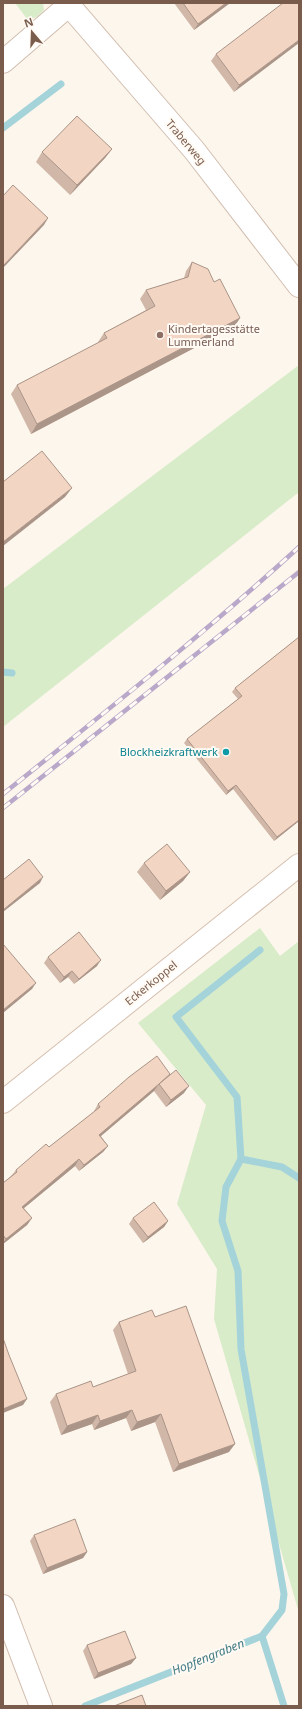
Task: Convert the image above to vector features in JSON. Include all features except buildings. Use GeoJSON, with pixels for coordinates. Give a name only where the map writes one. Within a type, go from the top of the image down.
{"type":"FeatureCollection","features":[{"type":"Feature","properties":{"kind":"street"},"geometry":{"type":"LineString","coordinates":[[3,62],[67,4]]}},
{"type":"Feature","properties":{"kind":"street","name":"Traberweg"},"geometry":{"type":"LineString","coordinates":[[67,4],[194,150],[299,286]]}},
{"type":"Feature","properties":{"kind":"street","name":"Eckerkoppel"},"geometry":{"type":"LineString","coordinates":[[3,1102],[299,865]]}},
{"type":"Feature","properties":{"kind":"street"},"geometry":{"type":"LineString","coordinates":[[3,1606],[41,1706]]}},
{"type":"Feature","properties":{"kind":"green space"},"geometry":{"type":"Polygon","coordinates":[[[15,3],[43,3],[44,10],[37,17],[28,20],[15,3]]]}},
{"type":"Feature","properties":{"kind":"green space"},"geometry":{"type":"Polygon","coordinates":[[[299,365],[299,492],[3,727],[3,589],[299,365]]]}},
{"type":"Feature","properties":{"kind":"green space"},"geometry":{"type":"Polygon","coordinates":[[[260,928],[280,956],[299,941],[299,1613],[214,1319],[217,1269],[177,1204],[206,1105],[138,1023],[260,928]]]}},
{"type":"Feature","properties":{"kind":"waterway"},"geometry":{"type":"LineString","coordinates":[[3,128],[61,84]]}},
{"type":"Feature","properties":{"kind":"waterway"},"geometry":{"type":"LineString","coordinates":[[3,672],[12,673]]}},
{"type":"Feature","properties":{"kind":"waterway"},"geometry":{"type":"LineString","coordinates":[[260,950],[176,1017],[237,1097],[241,1159],[226,1187],[222,1221],[238,1271],[241,1349],[284,1594],[282,1610],[262,1636]]}},
{"type":"Feature","properties":{"kind":"waterway"},"geometry":{"type":"LineString","coordinates":[[241,1159],[282,1167],[299,1178]]}},
{"type":"Feature","properties":{"kind":"waterway","name":"Hopfengraben"},"geometry":{"type":"LineString","coordinates":[[85,1706],[262,1636],[284,1706]]}},
{"type":"Feature","properties":{"kind":"railway"},"geometry":{"type":"LineString","coordinates":[[3,794],[190,642],[299,547]]}},
{"type":"Feature","properties":{"kind":"railway"},"geometry":{"type":"LineString","coordinates":[[3,808],[299,572]]}},
{"type":"Feature","properties":{"kind":"place","name":"Kindertagesstätte Lummerland"},"geometry":{"type":"Point","coordinates":[160,335]}},
{"type":"Feature","properties":{"kind":"place","name":"Blockheizkraftwerk"},"geometry":{"type":"Point","coordinates":[226,752]}}]}
